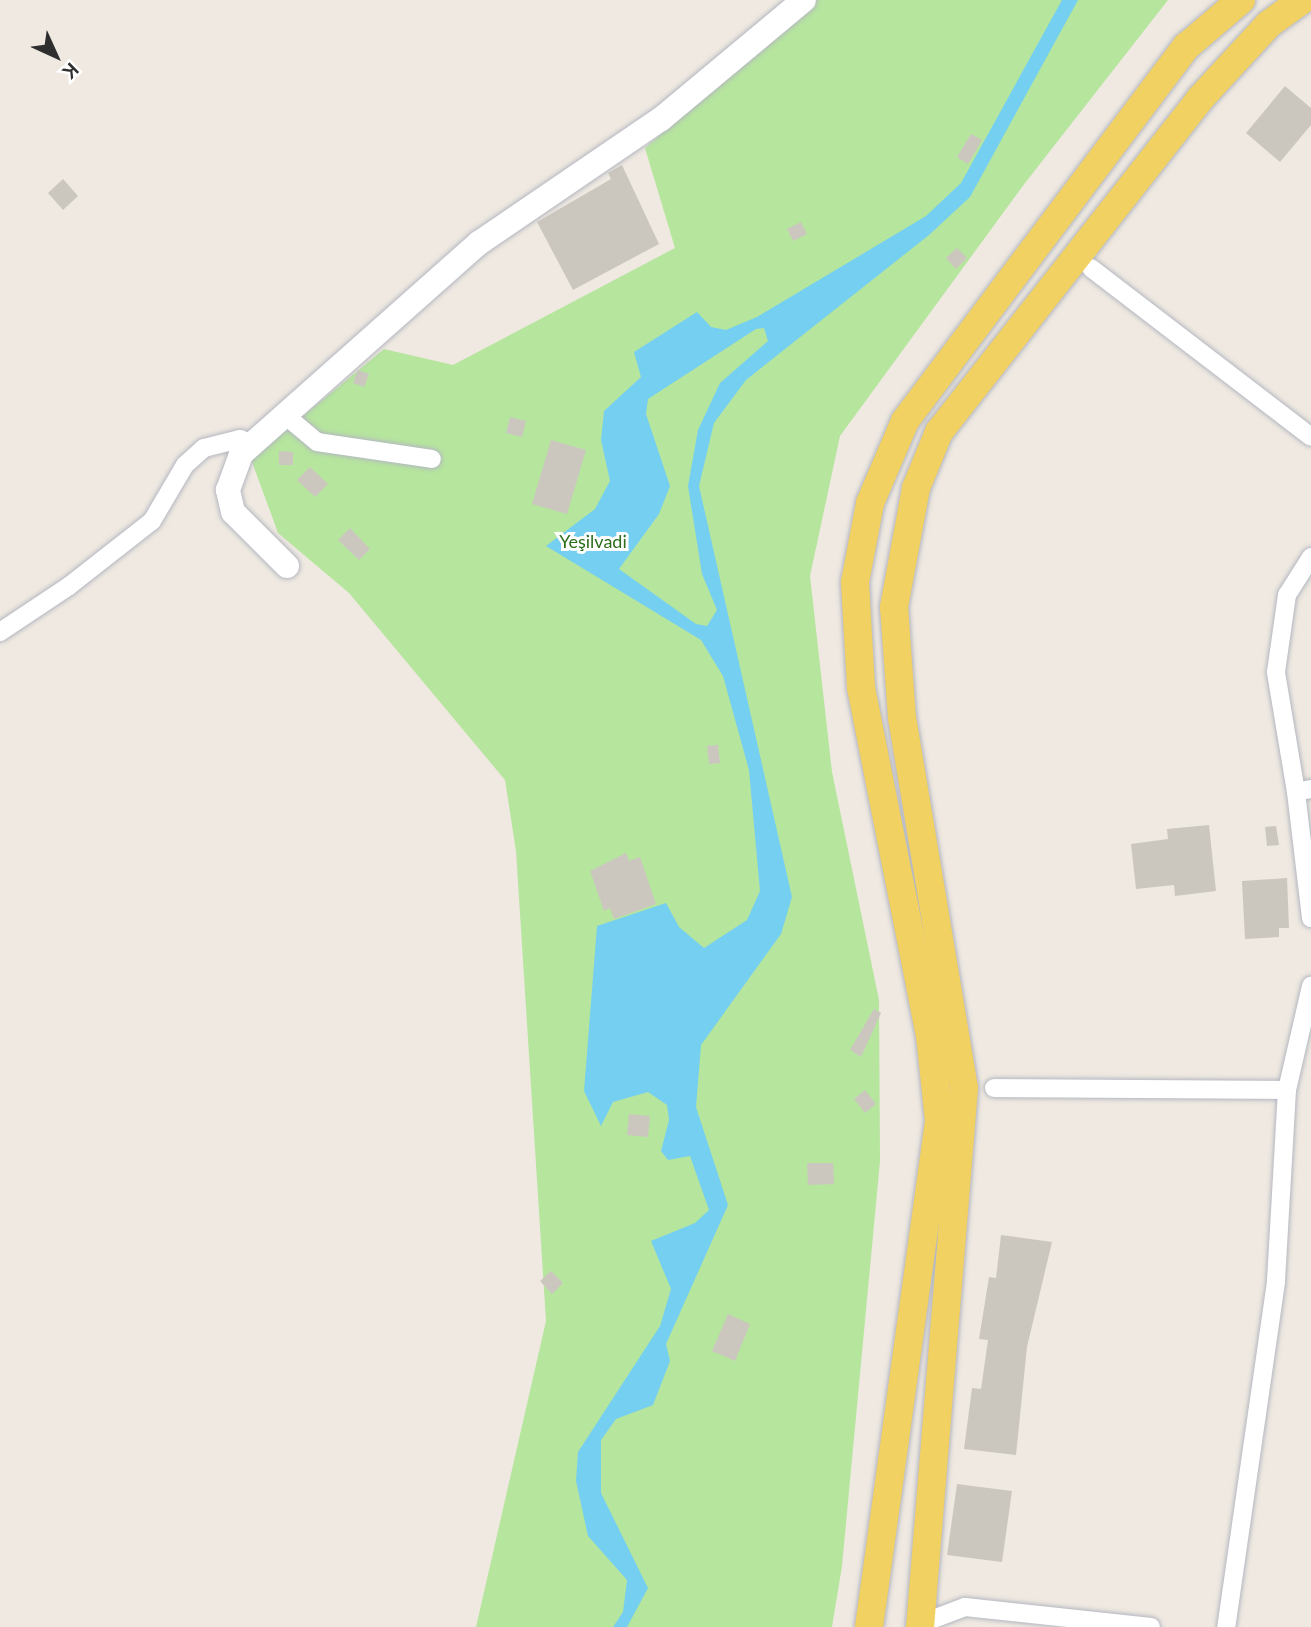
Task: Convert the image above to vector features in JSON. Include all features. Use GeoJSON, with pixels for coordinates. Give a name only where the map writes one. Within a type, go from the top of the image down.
{"type":"FeatureCollection","features":[{"type":"Feature","properties":{"kind":"main road"},"geometry":{"type":"LineString","coordinates":[[869,1627],[939,1121],[930,1036],[861,687],[855,582],[870,503],[905,421],[1187,46],[1241,0]]}},
{"type":"Feature","properties":{"kind":"main road"},"geometry":{"type":"LineString","coordinates":[[920,1625],[964,1088],[902,718],[894,607],[916,488],[939,432],[1199,100],[1269,24],[1302,0]]}},
{"type":"Feature","properties":{"kind":"street"},"geometry":{"type":"LineString","coordinates":[[287,566],[233,512],[228,490],[241,454],[479,243],[661,119],[804,0]]}},
{"type":"Feature","properties":{"kind":"street"},"geometry":{"type":"LineString","coordinates":[[1091,268],[1311,437]]}},
{"type":"Feature","properties":{"kind":"street"},"geometry":{"type":"LineString","coordinates":[[286,416],[317,442],[432,459]]}},
{"type":"Feature","properties":{"kind":"street"},"geometry":{"type":"LineString","coordinates":[[0,632],[69,586],[152,521],[185,465],[204,448],[240,439],[253,444]]}},
{"type":"Feature","properties":{"kind":"street"},"geometry":{"type":"LineString","coordinates":[[1311,557],[1287,595],[1276,672],[1303,791],[1311,918]]}},
{"type":"Feature","properties":{"kind":"street"},"geometry":{"type":"LineString","coordinates":[[1226,1627],[1276,1282],[1287,1090],[1311,986]]}},
{"type":"Feature","properties":{"kind":"street"},"geometry":{"type":"LineString","coordinates":[[994,1088],[1287,1090]]}},
{"type":"Feature","properties":{"kind":"street"},"geometry":{"type":"LineString","coordinates":[[920,1625],[965,1607],[1150,1627]]}},
{"type":"Feature","properties":{"kind":"green space","name":"Yeşilvadi"},"geometry":{"type":"Polygon","coordinates":[[[816,0],[1168,0],[1025,183],[840,436],[810,576],[832,772],[879,1000],[880,1161],[842,1566],[832,1627],[476,1627],[546,1321],[516,851],[505,780],[349,593],[278,533],[251,459],[384,349],[453,365],[675,248],[645,148],[816,0]]]}},
{"type":"Feature","properties":{"kind":"water"},"geometry":{"type":"Polygon","coordinates":[[[1062,0],[1078,0],[970,197],[929,235],[746,380],[714,423],[699,486],[792,897],[781,934],[701,1045],[696,1107],[728,1205],[666,1344],[670,1361],[653,1405],[616,1419],[601,1440],[601,1493],[648,1588],[627,1627],[613,1627],[623,1612],[627,1580],[588,1536],[576,1481],[578,1452],[660,1326],[671,1289],[651,1241],[695,1223],[709,1210],[690,1156],[668,1160],[661,1151],[669,1120],[667,1105],[648,1092],[613,1102],[601,1126],[584,1091],[597,926],[666,903],[679,927],[704,948],[747,920],[760,891],[749,770],[723,676],[701,640],[546,546],[595,509],[610,481],[601,440],[604,411],[641,377],[634,352],[697,312],[711,327],[726,330],[757,317],[926,216],[961,183],[1062,0]],[[764,328],[756,329],[648,399],[646,414],[670,486],[659,514],[619,569],[696,624],[707,626],[717,610],[702,574],[688,486],[698,430],[720,383],[768,341],[764,328]]]}},
{"type":"Feature","properties":{"kind":"building"},"geometry":{"type":"Polygon","coordinates":[[[1285,86],[1311,108],[1311,125],[1280,162],[1246,133],[1285,86]]]}},
{"type":"Feature","properties":{"kind":"building"},"geometry":{"type":"Polygon","coordinates":[[[971,134],[982,140],[968,164],[957,157],[971,134]]]}},
{"type":"Feature","properties":{"kind":"building"},"geometry":{"type":"Polygon","coordinates":[[[622,165],[659,244],[573,290],[537,222],[611,179],[608,173],[622,165]]]}},
{"type":"Feature","properties":{"kind":"building"},"geometry":{"type":"Polygon","coordinates":[[[63,179],[78,196],[63,210],[48,193],[63,179]]]}},
{"type":"Feature","properties":{"kind":"building"},"geometry":{"type":"Polygon","coordinates":[[[801,222],[807,234],[793,241],[787,229],[801,222]]]}},
{"type":"Feature","properties":{"kind":"building"},"geometry":{"type":"Polygon","coordinates":[[[957,248],[967,258],[956,269],[946,258],[957,248]]]}},
{"type":"Feature","properties":{"kind":"building"},"geometry":{"type":"Polygon","coordinates":[[[358,370],[369,374],[364,387],[353,383],[358,370]]]}},
{"type":"Feature","properties":{"kind":"building"},"geometry":{"type":"Polygon","coordinates":[[[510,417],[526,421],[522,437],[506,433],[510,417]]]}},
{"type":"Feature","properties":{"kind":"building"},"geometry":{"type":"Polygon","coordinates":[[[551,440],[586,450],[567,514],[532,504],[551,440]]]}},
{"type":"Feature","properties":{"kind":"building"},"geometry":{"type":"Polygon","coordinates":[[[279,451],[293,452],[293,465],[279,465],[279,451]]]}},
{"type":"Feature","properties":{"kind":"building"},"geometry":{"type":"Polygon","coordinates":[[[310,467],[328,484],[315,497],[297,480],[310,467]]]}},
{"type":"Feature","properties":{"kind":"building"},"geometry":{"type":"Polygon","coordinates":[[[350,528],[370,549],[359,560],[338,540],[350,528]]]}},
{"type":"Feature","properties":{"kind":"building"},"geometry":{"type":"Polygon","coordinates":[[[718,745],[720,763],[709,764],[707,746],[718,745]]]}},
{"type":"Feature","properties":{"kind":"building"},"geometry":{"type":"Polygon","coordinates":[[[1209,825],[1216,891],[1175,896],[1174,885],[1136,889],[1131,844],[1168,839],[1167,829],[1209,825]]]}},
{"type":"Feature","properties":{"kind":"building"},"geometry":{"type":"Polygon","coordinates":[[[1276,826],[1279,845],[1267,846],[1265,827],[1276,826]]]}},
{"type":"Feature","properties":{"kind":"building"},"geometry":{"type":"Polygon","coordinates":[[[626,853],[629,861],[640,857],[656,904],[614,919],[610,908],[604,911],[590,871],[626,853]]]}},
{"type":"Feature","properties":{"kind":"building"},"geometry":{"type":"Polygon","coordinates":[[[1287,878],[1289,928],[1279,928],[1279,937],[1245,939],[1242,881],[1287,878]]]}},
{"type":"Feature","properties":{"kind":"building"},"geometry":{"type":"Polygon","coordinates":[[[874,1009],[881,1013],[861,1057],[850,1050],[874,1009]]]}},
{"type":"Feature","properties":{"kind":"building"},"geometry":{"type":"Polygon","coordinates":[[[865,1090],[876,1104],[865,1113],[854,1099],[865,1090]]]}},
{"type":"Feature","properties":{"kind":"building"},"geometry":{"type":"Polygon","coordinates":[[[629,1114],[650,1116],[648,1137],[627,1135],[629,1114]]]}},
{"type":"Feature","properties":{"kind":"building"},"geometry":{"type":"Polygon","coordinates":[[[807,1163],[833,1163],[834,1184],[808,1185],[807,1163]]]}},
{"type":"Feature","properties":{"kind":"building"},"geometry":{"type":"Polygon","coordinates":[[[1001,1235],[1052,1242],[1027,1347],[1016,1455],[964,1449],[972,1388],[981,1389],[988,1340],[979,1339],[989,1277],[996,1278],[1001,1235]]]}},
{"type":"Feature","properties":{"kind":"building"},"geometry":{"type":"Polygon","coordinates":[[[551,1271],[563,1283],[552,1294],[540,1281],[551,1271]]]}},
{"type":"Feature","properties":{"kind":"building"},"geometry":{"type":"Polygon","coordinates":[[[728,1314],[750,1324],[735,1361],[712,1351],[728,1314]]]}},
{"type":"Feature","properties":{"kind":"building"},"geometry":{"type":"Polygon","coordinates":[[[957,1484],[1012,1491],[1002,1562],[947,1555],[957,1484]]]}}]}
